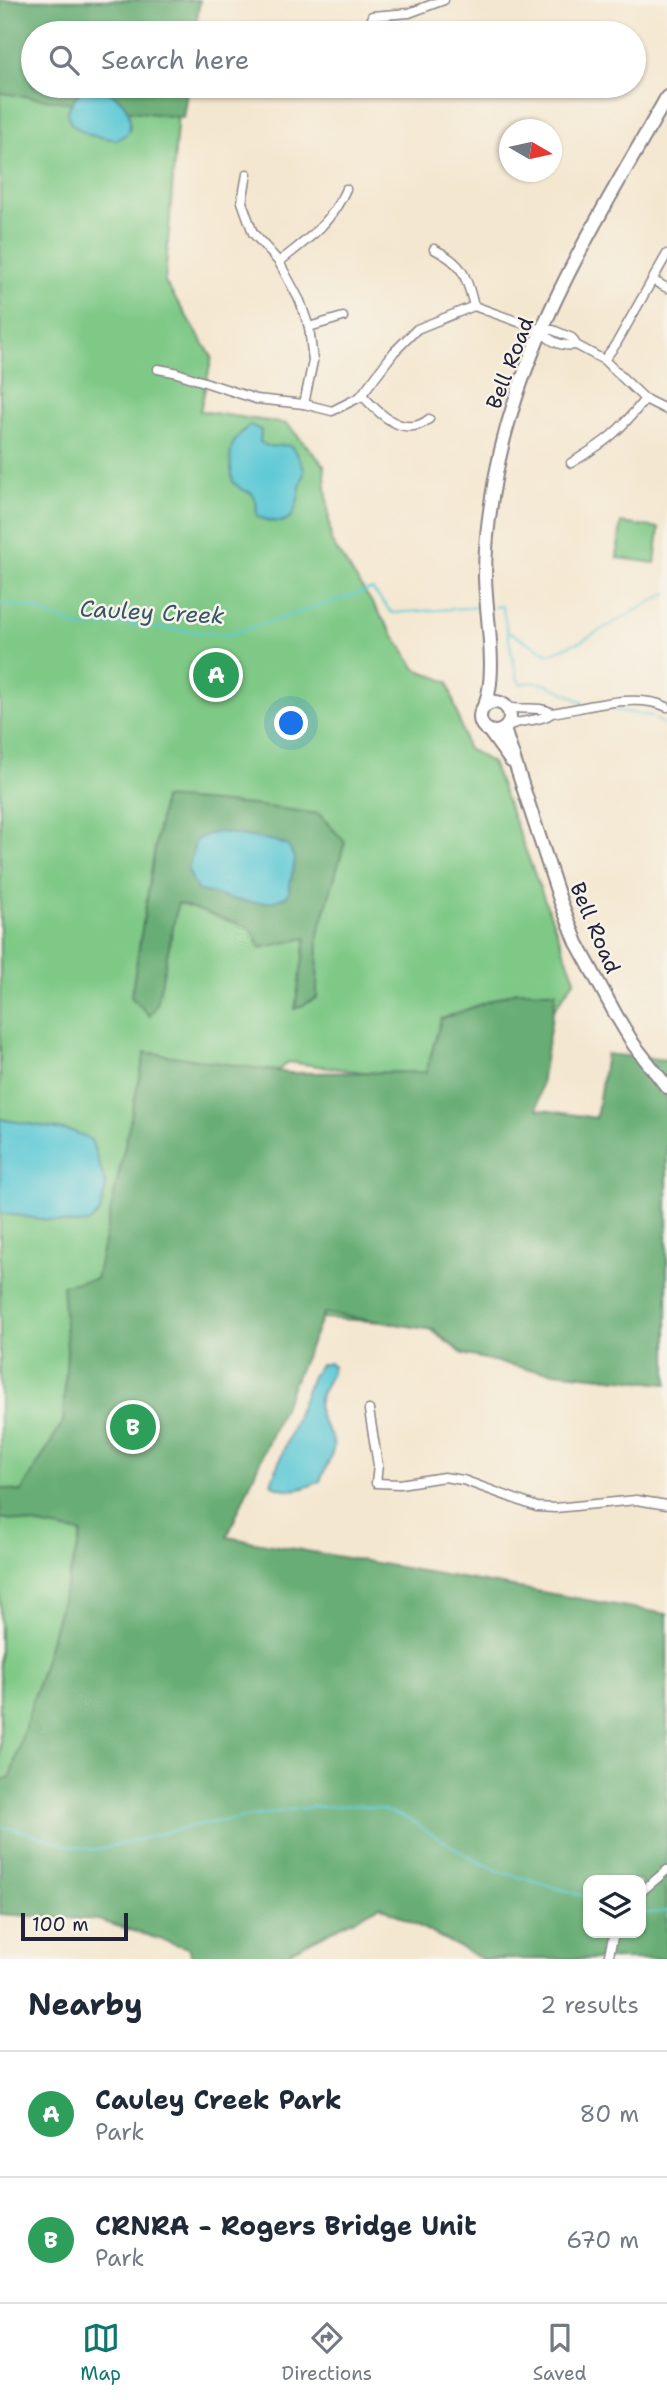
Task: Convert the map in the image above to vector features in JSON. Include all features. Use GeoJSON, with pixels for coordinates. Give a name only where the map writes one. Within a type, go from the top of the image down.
{"type":"FeatureCollection","features":[{"type":"Feature","properties":{"kind":"street"},"geometry":{"type":"LineString","coordinates":[[372,16],[409,13],[444,0]]}},
{"type":"Feature","properties":{"kind":"street","name":"Bell Road"},"geometry":{"type":"LineString","coordinates":[[517,770],[480,721],[489,696],[492,670],[485,573],[496,476],[507,425],[520,381],[571,266],[667,97]]}},
{"type":"Feature","properties":{"kind":"street"},"geometry":{"type":"LineString","coordinates":[[247,174],[242,202],[253,233],[279,262],[309,327],[313,361],[304,404]]}},
{"type":"Feature","properties":{"kind":"street"},"geometry":{"type":"LineString","coordinates":[[279,262],[326,224],[337,211],[346,190]]}},
{"type":"Feature","properties":{"kind":"street"},"geometry":{"type":"LineString","coordinates":[[434,249],[454,259],[467,280],[474,306]]}},
{"type":"Feature","properties":{"kind":"street"},"geometry":{"type":"LineString","coordinates":[[604,360],[654,281],[667,254]]}},
{"type":"Feature","properties":{"kind":"street"},"geometry":{"type":"LineString","coordinates":[[654,281],[667,288]]}},
{"type":"Feature","properties":{"kind":"street"},"geometry":{"type":"LineString","coordinates":[[158,369],[256,399],[304,404],[332,411],[362,395],[394,352],[417,329],[474,306],[572,338],[576,345],[604,360],[645,399],[667,410]]}},
{"type":"Feature","properties":{"kind":"street"},"geometry":{"type":"LineString","coordinates":[[309,327],[343,317]]}},
{"type":"Feature","properties":{"kind":"street"},"geometry":{"type":"LineString","coordinates":[[362,395],[378,413],[397,424],[412,427],[429,419]]}},
{"type":"Feature","properties":{"kind":"street"},"geometry":{"type":"LineString","coordinates":[[572,463],[622,428],[645,399]]}},
{"type":"Feature","properties":{"kind":"street","name":"Bell Road"},"geometry":{"type":"LineString","coordinates":[[492,670],[510,716],[506,727],[517,770],[560,900],[588,967],[634,1045],[667,1087]]}},
{"type":"Feature","properties":{"kind":"street"},"geometry":{"type":"LineString","coordinates":[[490,732],[517,721],[546,718],[552,713],[630,701],[647,701],[667,707]]}},
{"type":"Feature","properties":{"kind":"street"},"geometry":{"type":"LineString","coordinates":[[484,706],[493,702],[505,706],[546,709],[552,713]]}},
{"type":"Feature","properties":{"kind":"street"},"geometry":{"type":"LineString","coordinates":[[369,1410],[378,1465],[376,1483],[400,1484],[444,1477],[463,1480],[537,1507],[555,1508],[636,1500],[667,1505]]}},
{"type":"Feature","properties":{"kind":"street"},"geometry":{"type":"LineString","coordinates":[[646,1888],[667,1870]]}},
{"type":"Feature","properties":{"kind":"street"},"geometry":{"type":"LineString","coordinates":[[608,1959],[613,1938]]}},
{"type":"Feature","properties":{"kind":"green space"},"geometry":{"type":"Polygon","coordinates":[[[0,0],[200,0],[197,21],[21,21],[21,96],[0,93],[0,0]]]}},
{"type":"Feature","properties":{"kind":"green space"},"geometry":{"type":"Polygon","coordinates":[[[0,68],[21,71],[21,98],[179,98],[165,282],[212,357],[200,411],[287,424],[324,465],[331,541],[416,669],[448,682],[467,748],[492,763],[575,979],[499,1090],[288,1062],[247,1097],[200,1082],[187,1070],[152,1066],[147,1238],[125,1274],[242,1295],[400,1316],[456,1332],[512,1359],[667,1373],[667,1384],[555,1372],[463,1354],[424,1325],[310,1317],[216,1557],[82,1533],[10,1779],[0,1780],[0,68]]]}},
{"type":"Feature","properties":{"kind":"green space"},"geometry":{"type":"Polygon","coordinates":[[[37,98],[186,98],[183,118],[37,98]]]}},
{"type":"Feature","properties":{"kind":"green space"},"geometry":{"type":"Polygon","coordinates":[[[621,523],[659,528],[655,563],[617,558],[621,523]]]}},
{"type":"Feature","properties":{"kind":"green space"},"geometry":{"type":"Polygon","coordinates":[[[163,798],[253,805],[319,814],[345,842],[318,935],[317,998],[295,1009],[306,938],[260,948],[250,928],[178,903],[157,1004],[150,1016],[131,997],[163,798]]]}},
{"type":"Feature","properties":{"kind":"green space"},"geometry":{"type":"Polygon","coordinates":[[[516,991],[556,992],[537,1109],[596,1118],[606,1054],[667,1060],[667,1384],[528,1369],[463,1354],[434,1330],[324,1313],[227,1537],[667,1614],[667,1959],[482,1959],[380,1906],[291,1951],[292,1959],[193,1959],[188,1948],[98,1920],[0,1914],[0,1780],[10,1778],[82,1533],[0,1518],[0,1488],[21,1492],[63,1422],[67,1350],[62,1285],[96,1279],[145,1052],[290,1073],[426,1072],[441,1019],[516,991]]]}},
{"type":"Feature","properties":{"kind":"water"},"geometry":{"type":"Polygon","coordinates":[[[75,98],[118,98],[128,113],[129,132],[117,140],[89,135],[71,124],[67,111],[75,98]]]}},
{"type":"Feature","properties":{"kind":"water"},"geometry":{"type":"Polygon","coordinates":[[[250,425],[261,430],[260,442],[264,445],[291,446],[302,465],[304,473],[296,506],[284,521],[277,522],[257,516],[256,501],[252,493],[233,482],[231,450],[237,438],[250,425]]]}},
{"type":"Feature","properties":{"kind":"water"},"geometry":{"type":"Polygon","coordinates":[[[220,832],[275,841],[288,846],[295,859],[288,895],[278,900],[255,902],[197,890],[188,870],[196,840],[220,832]]]}},
{"type":"Feature","properties":{"kind":"water"},"geometry":{"type":"Polygon","coordinates":[[[0,1119],[75,1132],[91,1140],[106,1185],[100,1213],[88,1223],[74,1224],[0,1213],[0,1119]]]}},
{"type":"Feature","properties":{"kind":"water"},"geometry":{"type":"Polygon","coordinates":[[[329,1363],[333,1366],[332,1371],[320,1396],[318,1407],[333,1444],[329,1461],[320,1481],[314,1484],[296,1490],[277,1487],[271,1483],[312,1376],[320,1365],[329,1363]]]}},
{"type":"Feature","properties":{"kind":"waterway","name":"Cauley Creek"},"geometry":{"type":"LineString","coordinates":[[0,603],[32,608],[81,628],[120,624],[228,635],[372,589],[392,613],[482,607]]}},
{"type":"Feature","properties":{"kind":"waterway","name":"Cauley Creek"},"geometry":{"type":"LineString","coordinates":[[509,632],[549,654],[581,641],[667,593]]}},
{"type":"Feature","properties":{"kind":"waterway"},"geometry":{"type":"LineString","coordinates":[[494,607],[502,606],[517,678],[521,684],[545,684],[583,703]]}},
{"type":"Feature","properties":{"kind":"waterway"},"geometry":{"type":"LineString","coordinates":[[602,708],[651,716],[667,726]]}},
{"type":"Feature","properties":{"kind":"waterway"},"geometry":{"type":"LineString","coordinates":[[0,1827],[96,1850],[191,1826],[310,1807],[358,1805],[381,1809],[406,1818],[473,1859],[501,1872],[583,1896]]}},
{"type":"Feature","properties":{"kind":"waterway"},"geometry":{"type":"LineString","coordinates":[[646,1913],[667,1911]]}},
{"type":"Feature","properties":{"kind":"place","name":"Cauley Creek Park"},"geometry":{"type":"Point","coordinates":[216,675]}},
{"type":"Feature","properties":{"kind":"place","name":"CRNRA - Rogers Bridge Unit"},"geometry":{"type":"Point","coordinates":[133,1427]}}]}
